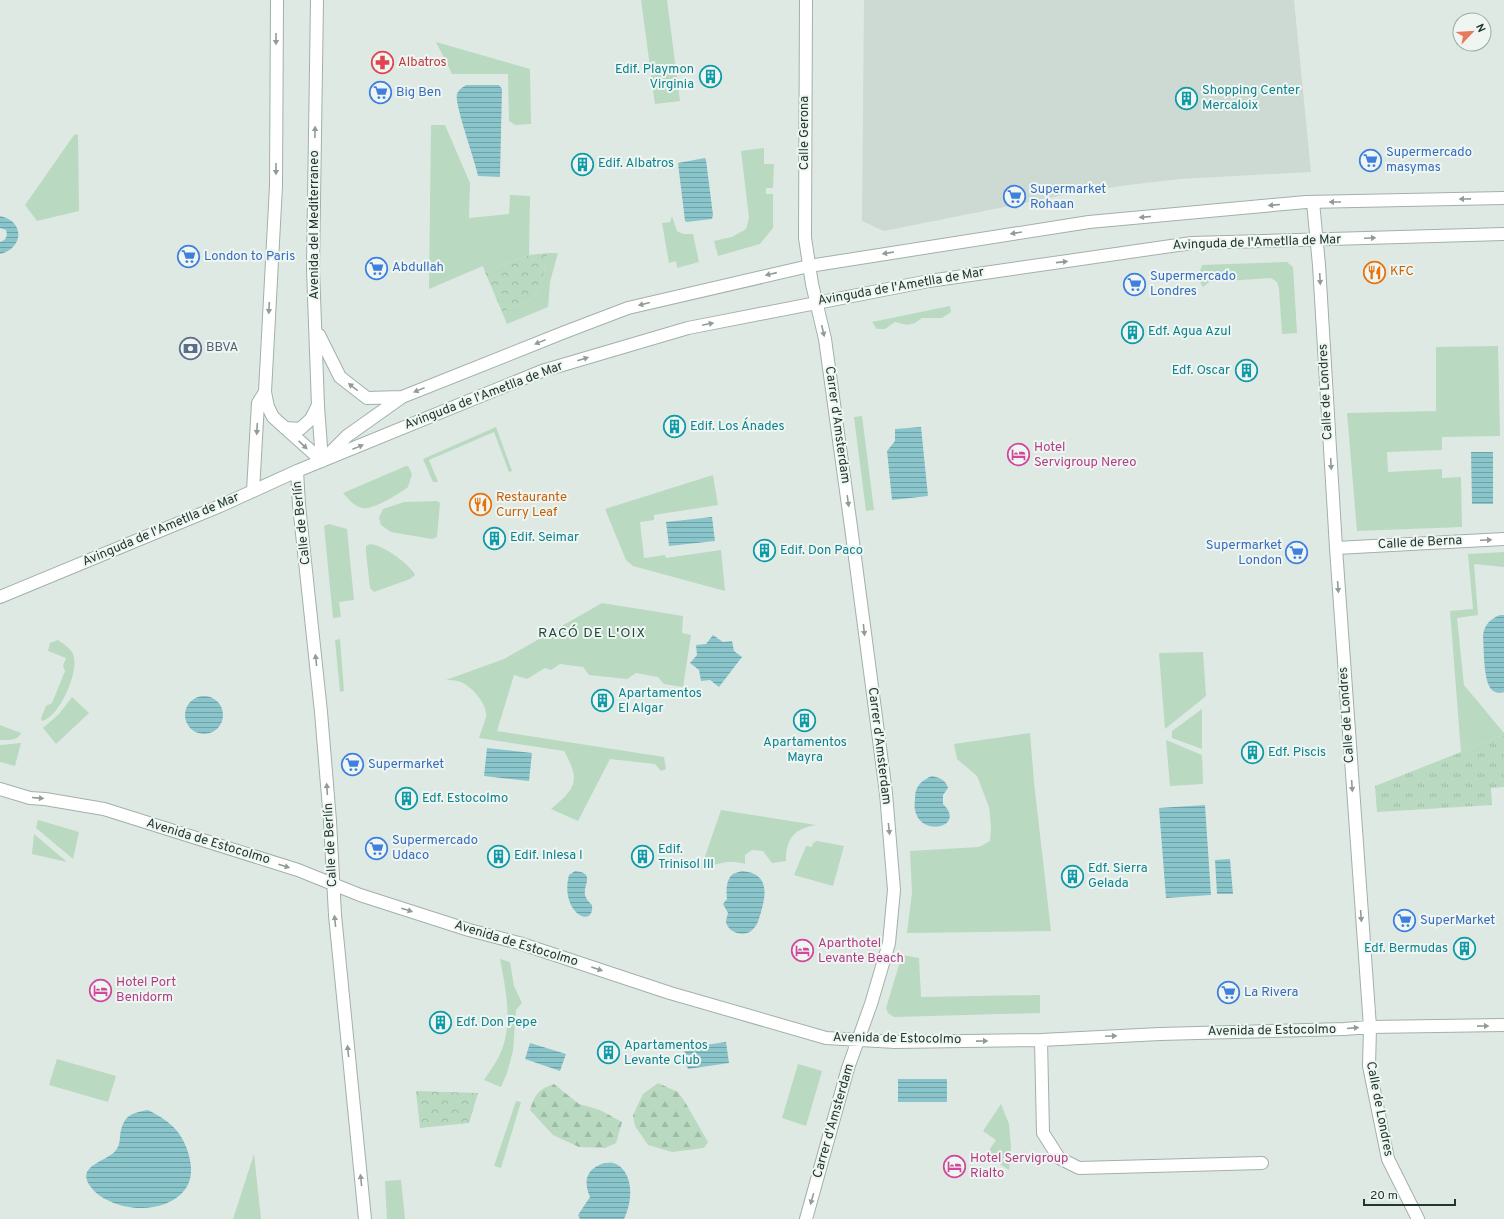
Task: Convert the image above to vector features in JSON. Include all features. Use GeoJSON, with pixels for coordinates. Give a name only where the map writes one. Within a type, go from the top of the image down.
{"type":"FeatureCollection","features":[{"type":"Feature","properties":{"kind":"street"},"geometry":{"type":"LineString","coordinates":[[277,0],[276,186],[265,392],[268,407],[273,417],[322,461]]}},
{"type":"Feature","properties":{"kind":"street","name":"Avenida del Mediterraneo"},"geometry":{"type":"LineString","coordinates":[[317,0],[313,269],[318,406],[322,461]]}},
{"type":"Feature","properties":{"kind":"street","name":"Calle Gerona"},"geometry":{"type":"LineString","coordinates":[[806,0],[805,238],[809,266]]}},
{"type":"Feature","properties":{"kind":"street","name":"Avinguda de l'Ametlla de Mar"},"geometry":{"type":"LineString","coordinates":[[322,461],[347,436],[402,397],[628,308],[809,266],[1089,222],[1313,202],[1504,198]]}},
{"type":"Feature","properties":{"kind":"street","name":"Calle de Londres"},"geometry":{"type":"LineString","coordinates":[[1313,202],[1317,240],[1336,548],[1370,1027],[1369,1066],[1388,1159],[1418,1219]]}},
{"type":"Feature","properties":{"kind":"street","name":"Avinguda de l'Ametlla de Mar"},"geometry":{"type":"LineString","coordinates":[[0,597],[253,491],[297,471],[542,372],[688,328],[930,281],[1192,243],[1504,234]]}},
{"type":"Feature","properties":{"kind":"street","name":"Carrer d'Amsterdam"},"geometry":{"type":"LineString","coordinates":[[806,1219],[848,1068],[889,943],[894,890],[886,793],[852,534],[825,339],[809,266]]}},
{"type":"Feature","properties":{"kind":"street","name":"Avinguda de l'Ametlla de Mar"},"geometry":{"type":"LineString","coordinates":[[316,328],[340,377],[367,398],[402,397]]}},
{"type":"Feature","properties":{"kind":"street"},"geometry":{"type":"LineString","coordinates":[[253,491],[258,403],[265,392]]}},
{"type":"Feature","properties":{"kind":"street"},"geometry":{"type":"LineString","coordinates":[[285,428],[300,429],[311,420],[318,406]]}},
{"type":"Feature","properties":{"kind":"street","name":"Calle de Berlín"},"geometry":{"type":"LineString","coordinates":[[297,471],[299,505],[324,737],[335,915],[365,1219]]}},
{"type":"Feature","properties":{"kind":"street","name":"Calle de Berna"},"geometry":{"type":"LineString","coordinates":[[1336,548],[1504,539]]}},
{"type":"Feature","properties":{"kind":"street","name":"Avenida de Estocolmo"},"geometry":{"type":"LineString","coordinates":[[0,789],[30,798],[104,809],[298,870],[360,895],[469,930],[519,943],[670,993],[826,1038],[895,1042],[1041,1040],[1160,1034],[1370,1027],[1504,1026]]}},
{"type":"Feature","properties":{"kind":"street"},"geometry":{"type":"LineString","coordinates":[[1041,1040],[1043,1133],[1059,1158],[1080,1168],[1262,1163]]}},
{"type":"Feature","properties":{"kind":"shaded area","name":"Shopping Center Mercaloix"},"geometry":{"type":"Polygon","coordinates":[[[864,0],[1294,0],[1311,172],[1180,179],[1128,185],[1074,193],[884,231],[862,221],[864,0]]]}},
{"type":"Feature","properties":{"kind":"green space"},"geometry":{"type":"Polygon","coordinates":[[[641,0],[667,0],[680,101],[655,104],[641,0]]]}},
{"type":"Feature","properties":{"kind":"green space"},"geometry":{"type":"Polygon","coordinates":[[[436,42],[530,69],[531,124],[515,125],[509,121],[508,74],[452,74],[436,42]]]}},
{"type":"Feature","properties":{"kind":"green space"},"geometry":{"type":"Polygon","coordinates":[[[431,125],[445,125],[470,183],[469,218],[509,214],[510,195],[530,196],[529,255],[485,272],[483,266],[429,289],[431,125]]]}},
{"type":"Feature","properties":{"kind":"green space"},"geometry":{"type":"Polygon","coordinates":[[[78,134],[79,211],[37,221],[25,205],[74,135],[78,134]]]}},
{"type":"Feature","properties":{"kind":"green space"},"geometry":{"type":"Polygon","coordinates":[[[764,148],[764,164],[774,164],[773,188],[766,188],[766,194],[773,194],[773,228],[760,244],[718,256],[714,241],[732,237],[746,229],[749,218],[741,151],[764,148]]]}},
{"type":"Feature","properties":{"kind":"green space"},"geometry":{"type":"Polygon","coordinates":[[[672,216],[677,231],[683,234],[693,234],[699,262],[677,268],[676,261],[669,263],[662,223],[670,222],[672,216]]]}},
{"type":"Feature","properties":{"kind":"green space"},"geometry":{"type":"Polygon","coordinates":[[[548,253],[539,288],[533,297],[502,312],[485,272],[529,255],[548,253]]]}},
{"type":"Feature","properties":{"kind":"green space"},"geometry":{"type":"Polygon","coordinates":[[[548,253],[558,253],[550,282],[548,307],[507,324],[502,312],[533,297],[539,288],[548,253]]]}},
{"type":"Feature","properties":{"kind":"green space"},"geometry":{"type":"Polygon","coordinates":[[[1287,262],[1293,267],[1297,333],[1282,334],[1279,289],[1277,282],[1271,278],[1209,282],[1203,287],[1198,278],[1202,265],[1287,262]]]}},
{"type":"Feature","properties":{"kind":"green space"},"geometry":{"type":"Polygon","coordinates":[[[950,306],[951,312],[942,318],[922,318],[915,323],[907,325],[895,322],[885,329],[877,329],[872,322],[950,306]]]}},
{"type":"Feature","properties":{"kind":"green space"},"geometry":{"type":"Polygon","coordinates":[[[1498,346],[1500,436],[1442,437],[1442,450],[1387,452],[1388,472],[1442,469],[1442,478],[1461,477],[1462,527],[1357,531],[1347,413],[1436,411],[1436,347],[1498,346]]]}},
{"type":"Feature","properties":{"kind":"green space"},"geometry":{"type":"Polygon","coordinates":[[[862,416],[874,510],[866,511],[854,417],[862,416]]]}},
{"type":"Feature","properties":{"kind":"green space"},"geometry":{"type":"Polygon","coordinates":[[[496,427],[512,471],[509,472],[494,432],[429,460],[438,482],[433,482],[423,459],[496,427]]]}},
{"type":"Feature","properties":{"kind":"green space"},"geometry":{"type":"Polygon","coordinates":[[[408,466],[412,474],[408,487],[393,497],[372,507],[359,507],[349,500],[343,493],[408,466]]]}},
{"type":"Feature","properties":{"kind":"green space"},"geometry":{"type":"Polygon","coordinates":[[[713,475],[718,505],[654,515],[654,520],[640,522],[644,558],[665,555],[666,558],[721,550],[725,591],[633,566],[626,560],[605,509],[713,475]]]}},
{"type":"Feature","properties":{"kind":"green space"},"geometry":{"type":"Polygon","coordinates":[[[437,501],[440,503],[437,537],[432,539],[391,532],[381,525],[379,518],[383,509],[404,502],[437,501]]]}},
{"type":"Feature","properties":{"kind":"green space"},"geometry":{"type":"Polygon","coordinates":[[[329,524],[347,529],[354,600],[339,602],[341,617],[333,618],[324,526],[329,524]]]}},
{"type":"Feature","properties":{"kind":"green space"},"geometry":{"type":"Polygon","coordinates":[[[370,544],[389,551],[408,566],[415,575],[410,579],[374,592],[370,588],[366,553],[366,546],[370,544]]]}},
{"type":"Feature","properties":{"kind":"green space"},"geometry":{"type":"Polygon","coordinates":[[[1504,552],[1504,567],[1474,564],[1478,615],[1457,618],[1464,685],[1504,733],[1504,735],[1461,752],[1450,611],[1473,609],[1468,554],[1504,552]]]}},
{"type":"Feature","properties":{"kind":"green space"},"geometry":{"type":"Polygon","coordinates":[[[602,603],[683,616],[682,633],[691,635],[683,687],[664,684],[658,677],[636,673],[627,679],[589,675],[583,667],[560,664],[551,670],[545,668],[527,679],[514,675],[497,731],[664,757],[666,769],[661,771],[655,764],[610,759],[578,821],[551,809],[566,795],[571,789],[573,783],[573,770],[564,751],[479,738],[486,717],[484,706],[473,690],[468,686],[456,681],[446,680],[504,659],[602,603]]]}},
{"type":"Feature","properties":{"kind":"green space"},"geometry":{"type":"Polygon","coordinates":[[[340,639],[344,691],[340,692],[335,640],[340,639]]]}},
{"type":"Feature","properties":{"kind":"green space"},"geometry":{"type":"Polygon","coordinates":[[[58,640],[72,652],[74,669],[62,702],[49,718],[42,721],[41,718],[46,706],[52,703],[65,671],[63,666],[66,658],[48,651],[50,643],[58,640]]]}},
{"type":"Feature","properties":{"kind":"green space"},"geometry":{"type":"Polygon","coordinates":[[[1203,652],[1206,696],[1165,729],[1159,653],[1203,652]]]}},
{"type":"Feature","properties":{"kind":"green space"},"geometry":{"type":"Polygon","coordinates":[[[72,697],[89,713],[56,744],[43,728],[59,714],[72,697]]]}},
{"type":"Feature","properties":{"kind":"green space"},"geometry":{"type":"Polygon","coordinates":[[[1202,709],[1202,749],[1172,738],[1172,731],[1202,709]]]}},
{"type":"Feature","properties":{"kind":"green space"},"geometry":{"type":"Polygon","coordinates":[[[0,725],[21,733],[20,736],[15,739],[0,740],[0,725]]]}},
{"type":"Feature","properties":{"kind":"green space"},"geometry":{"type":"Polygon","coordinates":[[[1030,733],[1051,931],[907,933],[912,893],[910,851],[979,847],[990,841],[991,827],[989,807],[977,776],[957,759],[954,744],[1030,733]]]}},
{"type":"Feature","properties":{"kind":"green space"},"geometry":{"type":"Polygon","coordinates":[[[1504,735],[1504,787],[1491,788],[1492,805],[1377,812],[1375,786],[1504,735]]]}},
{"type":"Feature","properties":{"kind":"green space"},"geometry":{"type":"Polygon","coordinates":[[[1166,740],[1202,755],[1203,784],[1170,786],[1166,740]]]}},
{"type":"Feature","properties":{"kind":"green space"},"geometry":{"type":"Polygon","coordinates":[[[21,743],[15,766],[0,762],[0,745],[21,743]]]}},
{"type":"Feature","properties":{"kind":"green space"},"geometry":{"type":"Polygon","coordinates":[[[721,810],[816,825],[802,829],[792,836],[787,847],[786,861],[772,863],[763,851],[752,850],[745,855],[745,864],[738,862],[727,862],[701,868],[721,810]]]}},
{"type":"Feature","properties":{"kind":"green space"},"geometry":{"type":"Polygon","coordinates":[[[38,820],[79,832],[73,859],[36,828],[38,820]]]}},
{"type":"Feature","properties":{"kind":"green space"},"geometry":{"type":"Polygon","coordinates":[[[34,834],[67,862],[32,854],[34,834]]]}},
{"type":"Feature","properties":{"kind":"green space"},"geometry":{"type":"Polygon","coordinates":[[[817,841],[844,846],[833,886],[794,875],[806,846],[812,847],[813,843],[817,841]]]}},
{"type":"Feature","properties":{"kind":"green space"},"geometry":{"type":"Polygon","coordinates":[[[902,955],[919,958],[921,997],[1040,995],[1040,1013],[894,1017],[888,1013],[886,1008],[902,955]]]}},
{"type":"Feature","properties":{"kind":"green space"},"geometry":{"type":"Polygon","coordinates":[[[500,959],[510,962],[514,986],[522,1003],[516,1010],[513,1051],[507,1073],[501,1087],[484,1080],[503,1048],[506,1035],[508,1010],[500,959]]]}},
{"type":"Feature","properties":{"kind":"green space"},"geometry":{"type":"Polygon","coordinates":[[[57,1059],[116,1076],[108,1102],[49,1085],[57,1059]]]}},
{"type":"Feature","properties":{"kind":"green space"},"geometry":{"type":"Polygon","coordinates":[[[798,1064],[822,1071],[806,1126],[782,1118],[798,1064]]]}},
{"type":"Feature","properties":{"kind":"green space"},"geometry":{"type":"Polygon","coordinates":[[[658,1083],[678,1092],[708,1142],[704,1148],[672,1152],[648,1145],[635,1126],[633,1115],[643,1094],[658,1083]]]}},
{"type":"Feature","properties":{"kind":"green space"},"geometry":{"type":"Polygon","coordinates":[[[554,1084],[579,1104],[600,1110],[622,1122],[616,1143],[605,1148],[579,1147],[553,1135],[530,1110],[538,1093],[544,1088],[554,1084]]]}},
{"type":"Feature","properties":{"kind":"green space"},"geometry":{"type":"Polygon","coordinates":[[[416,1091],[478,1093],[469,1123],[420,1128],[416,1091]]]}},
{"type":"Feature","properties":{"kind":"green space"},"geometry":{"type":"Polygon","coordinates":[[[516,1101],[521,1102],[501,1168],[494,1166],[516,1101]]]}},
{"type":"Feature","properties":{"kind":"green space"},"geometry":{"type":"Polygon","coordinates":[[[1001,1104],[1009,1124],[1011,1147],[1009,1170],[986,1155],[996,1140],[983,1131],[1001,1104]]]}},
{"type":"Feature","properties":{"kind":"green space"},"geometry":{"type":"Polygon","coordinates":[[[254,1154],[261,1219],[233,1219],[254,1154]]]}},
{"type":"Feature","properties":{"kind":"green space"},"geometry":{"type":"Polygon","coordinates":[[[401,1180],[405,1219],[387,1219],[385,1181],[401,1180]]]}},
{"type":"Feature","properties":{"kind":"water"},"geometry":{"type":"Polygon","coordinates":[[[466,85],[499,85],[502,89],[500,177],[478,176],[457,100],[458,92],[466,85]]]}},
{"type":"Feature","properties":{"kind":"water"},"geometry":{"type":"Polygon","coordinates":[[[705,158],[713,215],[712,219],[687,222],[685,221],[678,163],[705,158]]]}},
{"type":"Feature","properties":{"kind":"water"},"geometry":{"type":"Polygon","coordinates":[[[0,216],[14,223],[18,235],[14,246],[8,251],[0,254],[0,242],[5,239],[7,234],[6,230],[0,228],[0,216]]]}},
{"type":"Feature","properties":{"kind":"water"},"geometry":{"type":"Polygon","coordinates":[[[921,427],[928,496],[892,500],[887,451],[895,441],[895,429],[921,427]]]}},
{"type":"Feature","properties":{"kind":"water"},"geometry":{"type":"Polygon","coordinates":[[[1471,452],[1493,452],[1493,504],[1472,504],[1471,452]]]}},
{"type":"Feature","properties":{"kind":"water"},"geometry":{"type":"Polygon","coordinates":[[[712,517],[715,541],[669,546],[666,522],[712,517]]]}},
{"type":"Feature","properties":{"kind":"water"},"geometry":{"type":"Polygon","coordinates":[[[1504,615],[1504,692],[1499,693],[1492,690],[1487,680],[1484,664],[1483,636],[1488,623],[1493,618],[1504,615]]]}},
{"type":"Feature","properties":{"kind":"water"},"geometry":{"type":"Polygon","coordinates":[[[713,635],[723,642],[732,641],[734,651],[742,657],[719,687],[710,680],[701,681],[699,670],[690,663],[697,655],[696,645],[706,644],[713,635]]]}},
{"type":"Feature","properties":{"kind":"water"},"geometry":{"type":"Polygon","coordinates":[[[200,696],[208,696],[215,699],[220,704],[223,715],[220,726],[215,731],[208,734],[200,734],[193,731],[188,726],[185,719],[185,711],[188,704],[193,699],[200,696]]]}},
{"type":"Feature","properties":{"kind":"water"},"geometry":{"type":"Polygon","coordinates":[[[487,748],[532,753],[529,781],[484,776],[487,748]]]}},
{"type":"Feature","properties":{"kind":"water"},"geometry":{"type":"Polygon","coordinates":[[[932,776],[946,783],[948,788],[943,795],[943,804],[949,812],[949,819],[946,823],[940,826],[925,824],[919,819],[915,808],[916,790],[925,779],[932,776]]]}},
{"type":"Feature","properties":{"kind":"water"},"geometry":{"type":"Polygon","coordinates":[[[1205,805],[1211,895],[1166,898],[1159,808],[1205,805]]]}},
{"type":"Feature","properties":{"kind":"water"},"geometry":{"type":"Polygon","coordinates":[[[1230,859],[1233,894],[1217,894],[1215,860],[1230,859]]]}},
{"type":"Feature","properties":{"kind":"water"},"geometry":{"type":"Polygon","coordinates":[[[575,871],[585,874],[587,877],[585,895],[592,905],[591,912],[588,916],[583,917],[578,914],[573,908],[569,899],[567,888],[569,875],[575,871]]]}},
{"type":"Feature","properties":{"kind":"water"},"geometry":{"type":"Polygon","coordinates":[[[742,871],[757,875],[764,885],[763,905],[758,923],[748,933],[744,934],[737,933],[727,926],[726,922],[728,913],[723,904],[727,899],[729,879],[733,874],[742,871]]]}},
{"type":"Feature","properties":{"kind":"water"},"geometry":{"type":"Polygon","coordinates":[[[726,1042],[729,1063],[688,1069],[687,1066],[681,1064],[680,1057],[685,1051],[685,1048],[726,1042]]]}},
{"type":"Feature","properties":{"kind":"water"},"geometry":{"type":"Polygon","coordinates":[[[530,1043],[566,1054],[560,1071],[525,1059],[530,1043]]]}},
{"type":"Feature","properties":{"kind":"water"},"geometry":{"type":"Polygon","coordinates":[[[898,1079],[947,1079],[947,1102],[898,1102],[898,1079]]]}},
{"type":"Feature","properties":{"kind":"water"},"geometry":{"type":"Polygon","coordinates":[[[148,1110],[160,1116],[181,1136],[189,1155],[191,1176],[185,1190],[179,1196],[160,1206],[134,1208],[123,1206],[109,1201],[97,1194],[90,1186],[87,1179],[87,1173],[95,1164],[112,1154],[117,1149],[125,1120],[136,1113],[148,1110]]]}},
{"type":"Feature","properties":{"kind":"water"},"geometry":{"type":"Polygon","coordinates":[[[604,1163],[616,1164],[622,1169],[629,1182],[629,1205],[624,1219],[580,1219],[578,1215],[590,1197],[587,1186],[588,1176],[593,1169],[604,1163]]]}},
{"type":"Feature","properties":{"kind":"place","name":"Albatros"},"geometry":{"type":"Point","coordinates":[382,63]}},
{"type":"Feature","properties":{"kind":"place","name":"Edif. Playmon Virginia"},"geometry":{"type":"Point","coordinates":[710,77]}},
{"type":"Feature","properties":{"kind":"place","name":"Big Ben"},"geometry":{"type":"Point","coordinates":[380,93]}},
{"type":"Feature","properties":{"kind":"place","name":"Shopping Center Mercaloix"},"geometry":{"type":"Point","coordinates":[1186,98]}},
{"type":"Feature","properties":{"kind":"place","name":"Supermercado masymas"},"geometry":{"type":"Point","coordinates":[1370,160]}},
{"type":"Feature","properties":{"kind":"place","name":"Edif. Albatros"},"geometry":{"type":"Point","coordinates":[583,164]}},
{"type":"Feature","properties":{"kind":"place","name":"Supermarket Rohaan"},"geometry":{"type":"Point","coordinates":[1014,197]}},
{"type":"Feature","properties":{"kind":"place","name":"London to Paris"},"geometry":{"type":"Point","coordinates":[189,257]}},
{"type":"Feature","properties":{"kind":"place","name":"Abdullah"},"geometry":{"type":"Point","coordinates":[377,268]}},
{"type":"Feature","properties":{"kind":"place","name":"KFC"},"geometry":{"type":"Point","coordinates":[1375,272]}},
{"type":"Feature","properties":{"kind":"place","name":"Supermercado Londres"},"geometry":{"type":"Point","coordinates":[1134,284]}},
{"type":"Feature","properties":{"kind":"place","name":"Edf. Agua Azul"},"geometry":{"type":"Point","coordinates":[1133,332]}},
{"type":"Feature","properties":{"kind":"place","name":"BBVA"},"geometry":{"type":"Point","coordinates":[191,348]}},
{"type":"Feature","properties":{"kind":"place","name":"Edf. Oscar"},"geometry":{"type":"Point","coordinates":[1246,371]}},
{"type":"Feature","properties":{"kind":"place","name":"Edif. Los Ánades"},"geometry":{"type":"Point","coordinates":[675,427]}},
{"type":"Feature","properties":{"kind":"place","name":"Hotel Servigroup Nereo"},"geometry":{"type":"Point","coordinates":[1018,455]}},
{"type":"Feature","properties":{"kind":"place","name":"Restaurante Curry Leaf"},"geometry":{"type":"Point","coordinates":[481,505]}},
{"type":"Feature","properties":{"kind":"place","name":"Edif. Seimar"},"geometry":{"type":"Point","coordinates":[494,538]}},
{"type":"Feature","properties":{"kind":"place","name":"Edif. Don Paco"},"geometry":{"type":"Point","coordinates":[765,551]}},
{"type":"Feature","properties":{"kind":"place","name":"Supermarket London"},"geometry":{"type":"Point","coordinates":[1297,553]}},
{"type":"Feature","properties":{"kind":"place","name":"Apartamentos El Algar"},"geometry":{"type":"Point","coordinates":[603,701]}},
{"type":"Feature","properties":{"kind":"place","name":"Apartamentos Mayra"},"geometry":{"type":"Point","coordinates":[805,721]}},
{"type":"Feature","properties":{"kind":"place","name":"Edf. Piscis"},"geometry":{"type":"Point","coordinates":[1253,753]}},
{"type":"Feature","properties":{"kind":"place","name":"Supermarket"},"geometry":{"type":"Point","coordinates":[353,765]}},
{"type":"Feature","properties":{"kind":"place","name":"Edf. Estocolmo"},"geometry":{"type":"Point","coordinates":[407,799]}},
{"type":"Feature","properties":{"kind":"place","name":"Supermercado Udaco"},"geometry":{"type":"Point","coordinates":[376,848]}},
{"type":"Feature","properties":{"kind":"place","name":"Edif. Inlesa I"},"geometry":{"type":"Point","coordinates":[499,856]}},
{"type":"Feature","properties":{"kind":"place","name":"Edif. Trinisol III"},"geometry":{"type":"Point","coordinates":[642,857]}},
{"type":"Feature","properties":{"kind":"place","name":"Edf. Sierra Gelada"},"geometry":{"type":"Point","coordinates":[1073,876]}},
{"type":"Feature","properties":{"kind":"place","name":"SuperMarket"},"geometry":{"type":"Point","coordinates":[1404,921]}},
{"type":"Feature","properties":{"kind":"place","name":"Edf. Bermudas"},"geometry":{"type":"Point","coordinates":[1464,949]}},
{"type":"Feature","properties":{"kind":"place","name":"Aparthotel Levante Beach"},"geometry":{"type":"Point","coordinates":[803,951]}},
{"type":"Feature","properties":{"kind":"place","name":"Hotel Port Benidorm"},"geometry":{"type":"Point","coordinates":[100,990]}},
{"type":"Feature","properties":{"kind":"place","name":"La Rivera"},"geometry":{"type":"Point","coordinates":[1228,993]}},
{"type":"Feature","properties":{"kind":"place","name":"Edf. Don Pepe"},"geometry":{"type":"Point","coordinates":[441,1023]}},
{"type":"Feature","properties":{"kind":"place","name":"Apartamentos Levante Club"},"geometry":{"type":"Point","coordinates":[609,1053]}},
{"type":"Feature","properties":{"kind":"place","name":"Hotel Servigroup Rialto"},"geometry":{"type":"Point","coordinates":[955,1166]}},
{"type":"Feature","properties":{"kind":"district","name":"RACÓ DE L'OIX"},"geometry":{"type":"Point","coordinates":[592,633]}}]}
